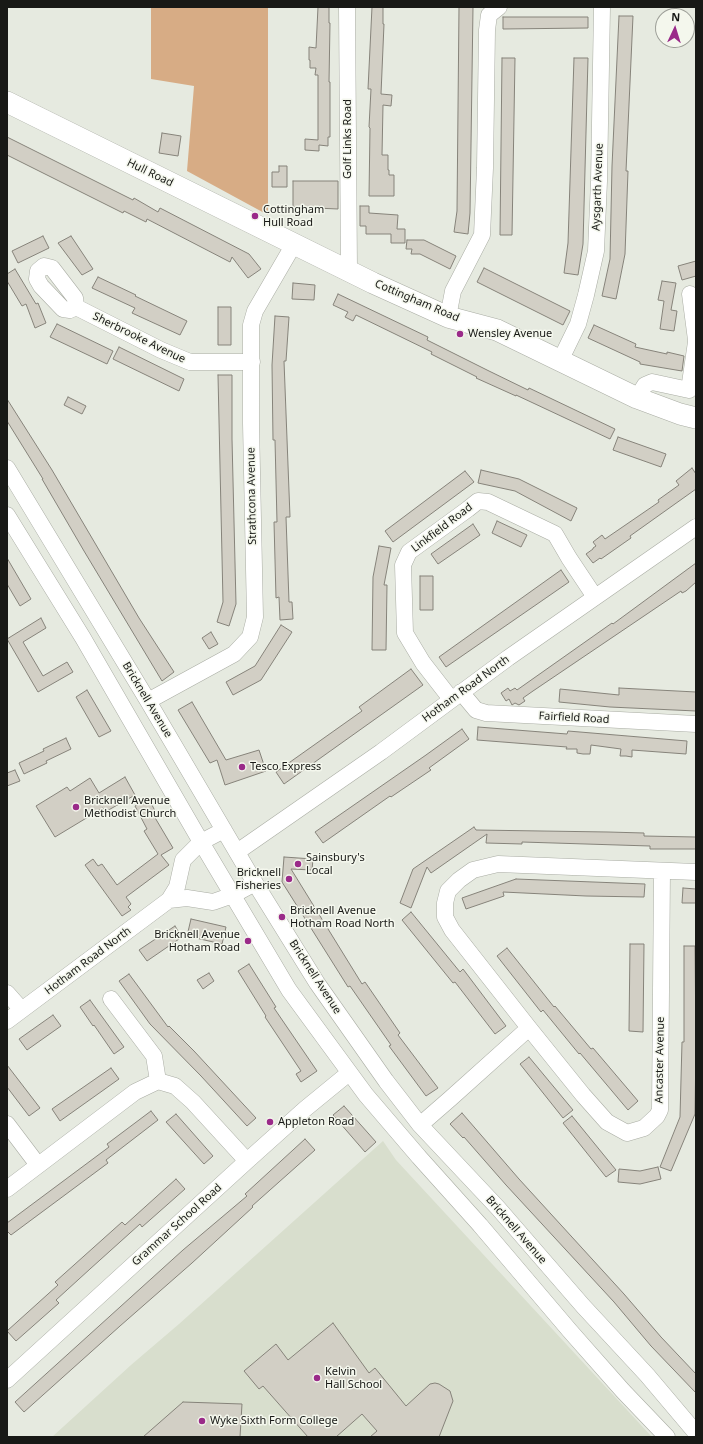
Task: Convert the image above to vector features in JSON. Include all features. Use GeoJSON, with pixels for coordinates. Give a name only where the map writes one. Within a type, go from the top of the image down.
{"type":"FeatureCollection","features":[{"type":"Feature","properties":{"kind":"main road","name":"Hull Road"},"geometry":{"type":"LineString","coordinates":[[7,102],[294,244]]}},
{"type":"Feature","properties":{"kind":"main road","name":"Cottingham Road"},"geometry":{"type":"LineString","coordinates":[[294,244],[448,316],[497,330],[637,398],[680,414],[696,418]]}},
{"type":"Feature","properties":{"kind":"street","name":"Golf Links Road"},"geometry":{"type":"LineString","coordinates":[[347,7],[348,270]]}},
{"type":"Feature","properties":{"kind":"street","name":"Aysgarth Avenue"},"geometry":{"type":"LineString","coordinates":[[560,361],[578,324],[596,251],[599,181],[602,7]]}},
{"type":"Feature","properties":{"kind":"street"},"geometry":{"type":"LineString","coordinates":[[448,316],[453,291],[482,235],[485,168],[487,30],[494,11]]}},
{"type":"Feature","properties":{"kind":"street","name":"Strathcona Avenue"},"geometry":{"type":"LineString","coordinates":[[148,701],[234,654],[250,637],[255,617],[251,423],[251,325],[254,314],[294,244]]}},
{"type":"Feature","properties":{"kind":"street"},"geometry":{"type":"LineString","coordinates":[[637,398],[645,385],[652,382],[688,390],[696,341],[689,294]]}},
{"type":"Feature","properties":{"kind":"street","name":"Sherbrooke Avenue"},"geometry":{"type":"LineString","coordinates":[[76,306],[161,350],[190,362],[252,362]]}},
{"type":"Feature","properties":{"kind":"street","name":"Bricknell Avenue"},"geometry":{"type":"LineString","coordinates":[[7,468],[148,701],[255,883],[317,983],[386,1081],[420,1125],[498,1208],[583,1306],[647,1375],[696,1433]]}},
{"type":"Feature","properties":{"kind":"street","name":"Linkfield Road"},"geometry":{"type":"LineString","coordinates":[[456,696],[423,663],[405,633],[403,565],[409,552],[478,501],[488,502],[555,534],[595,597]]}},
{"type":"Feature","properties":{"kind":"street"},"geometry":{"type":"LineString","coordinates":[[7,515],[83,638],[289,990],[366,1095],[419,1158],[480,1225],[623,1391],[667,1437]]}},
{"type":"Feature","properties":{"kind":"street","name":"Hotham Road North"},"geometry":{"type":"LineString","coordinates":[[237,852],[381,752],[456,696],[696,527]]}},
{"type":"Feature","properties":{"kind":"street","name":"Fairfield Road"},"geometry":{"type":"LineString","coordinates":[[456,696],[476,710],[486,713],[696,724]]}},
{"type":"Feature","properties":{"kind":"street","name":"Hotham Road North"},"geometry":{"type":"LineString","coordinates":[[7,1021],[169,900],[177,887],[183,860],[201,842],[224,830]]}},
{"type":"Feature","properties":{"kind":"street","name":"Ancaster Avenue"},"geometry":{"type":"LineString","coordinates":[[662,871],[660,1110],[657,1116],[644,1128],[627,1133],[607,1122],[583,1095],[528,1028],[452,930],[445,918],[445,903],[448,891],[459,880],[473,870],[498,864],[696,872]]}},
{"type":"Feature","properties":{"kind":"street"},"geometry":{"type":"LineString","coordinates":[[169,900],[187,898],[213,902],[233,896],[255,883]]}},
{"type":"Feature","properties":{"kind":"street"},"geometry":{"type":"LineString","coordinates":[[7,993],[22,1010]]}},
{"type":"Feature","properties":{"kind":"street"},"geometry":{"type":"LineString","coordinates":[[111,999],[154,1056],[158,1082]]}},
{"type":"Feature","properties":{"kind":"street"},"geometry":{"type":"LineString","coordinates":[[420,1125],[528,1028]]}},
{"type":"Feature","properties":{"kind":"street","name":"Grammar School Road"},"geometry":{"type":"LineString","coordinates":[[7,1380],[247,1161],[305,1109],[349,1073]]}},
{"type":"Feature","properties":{"kind":"street"},"geometry":{"type":"LineString","coordinates":[[7,1188],[135,1092],[158,1082],[175,1086],[247,1161]]}},
{"type":"Feature","properties":{"kind":"street"},"geometry":{"type":"LineString","coordinates":[[7,1124],[38,1165]]}},
{"type":"Feature","properties":{"kind":"street"},"geometry":{"type":"LineString","coordinates":[[480,1225],[498,1208]]}},
{"type":"Feature","properties":{"kind":"shaded area"},"geometry":{"type":"Polygon","coordinates":[[[151,7],[268,7],[268,215],[187,171],[194,86],[151,79],[151,7]]]}},
{"type":"Feature","properties":{"kind":"shaded area"},"geometry":{"type":"Polygon","coordinates":[[[383,1141],[396,1160],[652,1437],[52,1437],[131,1365],[179,1324],[383,1141]]]}},
{"type":"Feature","properties":{"kind":"building"},"geometry":{"type":"Polygon","coordinates":[[[318,7],[329,7],[330,23],[330,137],[328,137],[328,146],[319,145],[319,151],[305,150],[305,139],[318,140],[318,75],[315,75],[316,68],[310,68],[309,47],[316,48],[318,7]]]}},
{"type":"Feature","properties":{"kind":"building"},"geometry":{"type":"Polygon","coordinates":[[[372,7],[383,7],[384,24],[381,94],[392,95],[391,106],[383,105],[382,155],[388,155],[389,175],[394,175],[394,196],[369,196],[369,127],[371,89],[368,89],[372,7]]]}},
{"type":"Feature","properties":{"kind":"building"},"geometry":{"type":"Polygon","coordinates":[[[459,7],[473,7],[470,213],[468,234],[454,232],[457,211],[459,7]]]}},
{"type":"Feature","properties":{"kind":"building"},"geometry":{"type":"Polygon","coordinates":[[[619,16],[633,16],[626,171],[628,171],[625,254],[616,299],[602,296],[610,259],[612,166],[619,16]]]}},
{"type":"Feature","properties":{"kind":"building"},"geometry":{"type":"Polygon","coordinates":[[[503,17],[588,17],[588,28],[503,29],[503,17]]]}},
{"type":"Feature","properties":{"kind":"building"},"geometry":{"type":"Polygon","coordinates":[[[502,58],[515,58],[512,235],[500,235],[502,58]]]}},
{"type":"Feature","properties":{"kind":"building"},"geometry":{"type":"Polygon","coordinates":[[[574,58],[588,58],[583,244],[578,275],[564,273],[568,243],[574,58]]]}},
{"type":"Feature","properties":{"kind":"building"},"geometry":{"type":"Polygon","coordinates":[[[162,133],[181,136],[178,156],[159,153],[162,133]]]}},
{"type":"Feature","properties":{"kind":"building"},"geometry":{"type":"Polygon","coordinates":[[[7,137],[133,200],[134,198],[158,212],[160,208],[249,254],[261,269],[248,278],[232,257],[230,262],[147,219],[146,222],[124,211],[123,213],[7,155],[7,137]]]}},
{"type":"Feature","properties":{"kind":"building"},"geometry":{"type":"Polygon","coordinates":[[[279,166],[287,166],[287,187],[272,187],[272,172],[279,172],[279,166]]]}},
{"type":"Feature","properties":{"kind":"building"},"geometry":{"type":"Polygon","coordinates":[[[293,181],[338,181],[338,209],[293,207],[293,181]]]}},
{"type":"Feature","properties":{"kind":"building"},"geometry":{"type":"Polygon","coordinates":[[[360,206],[369,206],[369,213],[398,215],[397,229],[405,229],[405,243],[391,243],[391,234],[366,234],[366,226],[360,226],[360,206]]]}},
{"type":"Feature","properties":{"kind":"building"},"geometry":{"type":"Polygon","coordinates":[[[43,236],[49,248],[18,263],[12,251],[43,236]]]}},
{"type":"Feature","properties":{"kind":"building"},"geometry":{"type":"Polygon","coordinates":[[[71,236],[93,269],[82,275],[58,243],[71,236]]]}},
{"type":"Feature","properties":{"kind":"building"},"geometry":{"type":"Polygon","coordinates":[[[407,240],[424,240],[456,256],[450,269],[420,254],[411,254],[412,249],[406,249],[407,240]]]}},
{"type":"Feature","properties":{"kind":"building"},"geometry":{"type":"Polygon","coordinates":[[[696,261],[696,276],[682,280],[678,266],[696,261]]]}},
{"type":"Feature","properties":{"kind":"building"},"geometry":{"type":"Polygon","coordinates":[[[484,268],[570,311],[563,325],[477,282],[484,268]]]}},
{"type":"Feature","properties":{"kind":"building"},"geometry":{"type":"Polygon","coordinates":[[[15,269],[36,304],[38,303],[46,323],[35,328],[26,304],[22,306],[7,281],[7,274],[15,269]]]}},
{"type":"Feature","properties":{"kind":"building"},"geometry":{"type":"Polygon","coordinates":[[[98,277],[187,321],[180,335],[132,313],[135,308],[92,288],[98,277]]]}},
{"type":"Feature","properties":{"kind":"building"},"geometry":{"type":"Polygon","coordinates":[[[662,281],[676,283],[671,310],[677,311],[674,331],[660,329],[664,301],[658,300],[662,281]]]}},
{"type":"Feature","properties":{"kind":"building"},"geometry":{"type":"Polygon","coordinates":[[[293,283],[315,285],[314,300],[292,299],[293,283]]]}},
{"type":"Feature","properties":{"kind":"building"},"geometry":{"type":"Polygon","coordinates":[[[338,294],[428,337],[427,340],[489,371],[528,390],[529,388],[615,429],[610,439],[476,378],[477,377],[431,354],[432,352],[356,315],[353,321],[345,317],[348,312],[333,305],[338,294]]]}},
{"type":"Feature","properties":{"kind":"building"},"geometry":{"type":"Polygon","coordinates":[[[218,307],[231,307],[231,345],[218,345],[218,307]]]}},
{"type":"Feature","properties":{"kind":"building"},"geometry":{"type":"Polygon","coordinates":[[[275,316],[289,317],[286,361],[284,361],[290,517],[286,517],[289,602],[292,602],[293,619],[280,620],[279,597],[276,598],[274,522],[277,522],[275,440],[273,440],[272,365],[275,316]]]}},
{"type":"Feature","properties":{"kind":"building"},"geometry":{"type":"Polygon","coordinates":[[[57,324],[113,351],[107,364],[50,337],[57,324]]]}},
{"type":"Feature","properties":{"kind":"building"},"geometry":{"type":"Polygon","coordinates":[[[594,325],[636,344],[635,347],[684,356],[682,371],[640,364],[640,362],[588,338],[594,325]]]}},
{"type":"Feature","properties":{"kind":"building"},"geometry":{"type":"Polygon","coordinates":[[[119,347],[184,379],[179,391],[113,359],[119,347]]]}},
{"type":"Feature","properties":{"kind":"building"},"geometry":{"type":"Polygon","coordinates":[[[218,375],[232,375],[236,604],[229,626],[217,622],[223,602],[218,375]]]}},
{"type":"Feature","properties":{"kind":"building"},"geometry":{"type":"Polygon","coordinates":[[[68,397],[86,406],[82,414],[64,405],[68,397]]]}},
{"type":"Feature","properties":{"kind":"building"},"geometry":{"type":"Polygon","coordinates":[[[7,399],[52,470],[139,618],[174,672],[162,681],[84,551],[43,479],[7,421],[7,399]]]}},
{"type":"Feature","properties":{"kind":"building"},"geometry":{"type":"Polygon","coordinates":[[[618,437],[666,454],[661,467],[613,450],[618,437]]]}},
{"type":"Feature","properties":{"kind":"building"},"geometry":{"type":"Polygon","coordinates":[[[692,468],[696,474],[696,489],[630,536],[631,538],[593,563],[586,554],[596,546],[593,542],[602,535],[605,539],[659,502],[658,500],[679,485],[676,481],[692,468]]]}},
{"type":"Feature","properties":{"kind":"building"},"geometry":{"type":"Polygon","coordinates":[[[481,470],[519,479],[577,508],[571,521],[515,491],[478,483],[481,470]]]}},
{"type":"Feature","properties":{"kind":"building"},"geometry":{"type":"Polygon","coordinates":[[[465,471],[474,482],[393,542],[385,531],[465,471]]]}},
{"type":"Feature","properties":{"kind":"building"},"geometry":{"type":"Polygon","coordinates":[[[497,521],[527,535],[521,547],[492,533],[497,521]]]}},
{"type":"Feature","properties":{"kind":"building"},"geometry":{"type":"Polygon","coordinates":[[[473,524],[480,535],[438,564],[431,554],[473,524]]]}},
{"type":"Feature","properties":{"kind":"building"},"geometry":{"type":"Polygon","coordinates":[[[379,546],[391,548],[384,585],[387,585],[386,650],[372,650],[373,577],[379,546]]]}},
{"type":"Feature","properties":{"kind":"building"},"geometry":{"type":"Polygon","coordinates":[[[7,558],[31,599],[20,606],[7,584],[7,558]]]}},
{"type":"Feature","properties":{"kind":"building"},"geometry":{"type":"Polygon","coordinates":[[[696,563],[696,582],[686,591],[682,593],[681,591],[533,691],[523,698],[525,701],[519,705],[515,703],[512,705],[509,699],[506,701],[501,693],[508,688],[510,691],[515,688],[517,690],[612,623],[613,624],[696,563]]]}},
{"type":"Feature","properties":{"kind":"building"},"geometry":{"type":"Polygon","coordinates":[[[561,570],[569,582],[446,667],[439,657],[561,570]]]}},
{"type":"Feature","properties":{"kind":"building"},"geometry":{"type":"Polygon","coordinates":[[[420,576],[433,576],[433,610],[420,610],[420,576]]]}},
{"type":"Feature","properties":{"kind":"building"},"geometry":{"type":"Polygon","coordinates":[[[41,618],[46,628],[23,642],[43,676],[67,662],[73,672],[38,692],[7,639],[41,618]]]}},
{"type":"Feature","properties":{"kind":"building"},"geometry":{"type":"Polygon","coordinates":[[[281,625],[292,632],[261,680],[233,695],[226,682],[255,666],[281,625]]]}},
{"type":"Feature","properties":{"kind":"building"},"geometry":{"type":"Polygon","coordinates":[[[211,632],[218,644],[209,649],[202,638],[211,632]]]}},
{"type":"Feature","properties":{"kind":"building"},"geometry":{"type":"Polygon","coordinates":[[[411,669],[423,685],[284,784],[276,772],[362,711],[359,707],[411,669]]]}},
{"type":"Feature","properties":{"kind":"building"},"geometry":{"type":"Polygon","coordinates":[[[619,688],[696,692],[696,711],[610,707],[559,702],[560,689],[619,695],[619,688]]]}},
{"type":"Feature","properties":{"kind":"building"},"geometry":{"type":"Polygon","coordinates":[[[87,690],[111,731],[99,737],[76,697],[87,690]]]}},
{"type":"Feature","properties":{"kind":"building"},"geometry":{"type":"Polygon","coordinates":[[[192,702],[226,760],[259,750],[266,771],[225,785],[217,760],[210,763],[178,710],[192,702]]]}},
{"type":"Feature","properties":{"kind":"building"},"geometry":{"type":"Polygon","coordinates":[[[478,727],[567,734],[568,731],[687,741],[686,754],[632,750],[632,757],[620,756],[621,749],[591,745],[590,754],[583,754],[577,753],[577,749],[566,749],[567,747],[477,740],[478,727]]]}},
{"type":"Feature","properties":{"kind":"building"},"geometry":{"type":"Polygon","coordinates":[[[462,729],[469,739],[429,768],[431,770],[391,797],[390,796],[323,843],[315,832],[462,729]]]}},
{"type":"Feature","properties":{"kind":"building"},"geometry":{"type":"Polygon","coordinates":[[[66,738],[71,749],[24,774],[19,763],[66,738]]]}},
{"type":"Feature","properties":{"kind":"building"},"geometry":{"type":"Polygon","coordinates":[[[15,770],[20,781],[7,786],[7,773],[15,770]]]}},
{"type":"Feature","properties":{"kind":"building","name":"Bricknell Avenue Methodist Church"},"geometry":{"type":"Polygon","coordinates":[[[125,777],[135,795],[105,812],[103,808],[55,837],[36,806],[67,787],[70,791],[90,778],[99,793],[125,777]]]}},
{"type":"Feature","properties":{"kind":"building"},"geometry":{"type":"Polygon","coordinates":[[[149,799],[157,815],[154,816],[173,848],[161,855],[169,865],[126,897],[131,904],[128,907],[131,910],[122,916],[85,865],[93,859],[98,866],[102,864],[117,885],[158,854],[144,831],[147,829],[135,806],[149,799]]]}},
{"type":"Feature","properties":{"kind":"building"},"geometry":{"type":"Polygon","coordinates":[[[474,827],[476,830],[644,833],[644,836],[696,837],[696,849],[650,849],[650,846],[522,842],[522,844],[486,843],[487,834],[431,873],[427,867],[411,908],[400,903],[413,869],[474,827]]]}},
{"type":"Feature","properties":{"kind":"building"},"geometry":{"type":"Polygon","coordinates":[[[284,857],[313,859],[312,870],[291,869],[362,984],[365,982],[400,1033],[398,1035],[438,1088],[426,1096],[389,1046],[391,1045],[350,986],[348,987],[282,882],[284,857]]]}},
{"type":"Feature","properties":{"kind":"building"},"geometry":{"type":"Polygon","coordinates":[[[516,879],[645,884],[644,897],[503,892],[504,896],[466,909],[462,898],[516,879]]]}},
{"type":"Feature","properties":{"kind":"building"},"geometry":{"type":"Polygon","coordinates":[[[683,888],[696,889],[696,903],[682,903],[683,888]]]}},
{"type":"Feature","properties":{"kind":"building"},"geometry":{"type":"Polygon","coordinates":[[[411,912],[460,972],[463,969],[506,1026],[495,1034],[455,982],[453,983],[402,920],[411,912]]]}},
{"type":"Feature","properties":{"kind":"building"},"geometry":{"type":"Polygon","coordinates":[[[191,919],[226,927],[222,944],[187,936],[191,919]]]}},
{"type":"Feature","properties":{"kind":"building"},"geometry":{"type":"Polygon","coordinates":[[[175,926],[182,937],[147,961],[139,950],[175,926]]]}},
{"type":"Feature","properties":{"kind":"building"},"geometry":{"type":"Polygon","coordinates":[[[630,944],[644,944],[643,1032],[629,1031],[630,944]]]}},
{"type":"Feature","properties":{"kind":"building"},"geometry":{"type":"Polygon","coordinates":[[[684,946],[695,946],[695,1114],[671,1171],[660,1167],[680,1117],[682,1042],[684,1042],[684,946]]]}},
{"type":"Feature","properties":{"kind":"building"},"geometry":{"type":"Polygon","coordinates":[[[507,948],[554,1007],[555,1006],[591,1049],[593,1048],[638,1101],[628,1110],[543,1010],[541,1012],[497,956],[507,948]]]}},
{"type":"Feature","properties":{"kind":"building"},"geometry":{"type":"Polygon","coordinates":[[[249,964],[276,1007],[274,1008],[317,1071],[301,1082],[296,1074],[301,1071],[265,1017],[266,1016],[238,971],[249,964]]]}},
{"type":"Feature","properties":{"kind":"building"},"geometry":{"type":"Polygon","coordinates":[[[209,973],[214,981],[203,989],[197,980],[209,973]]]}},
{"type":"Feature","properties":{"kind":"building"},"geometry":{"type":"Polygon","coordinates":[[[129,974],[168,1027],[169,1026],[194,1051],[256,1118],[247,1126],[150,1024],[119,981],[129,974]]]}},
{"type":"Feature","properties":{"kind":"building"},"geometry":{"type":"Polygon","coordinates":[[[90,1000],[124,1047],[114,1054],[80,1007],[90,1000]]]}},
{"type":"Feature","properties":{"kind":"building"},"geometry":{"type":"Polygon","coordinates":[[[53,1015],[61,1026],[27,1050],[19,1039],[53,1015]]]}},
{"type":"Feature","properties":{"kind":"building"},"geometry":{"type":"Polygon","coordinates":[[[529,1057],[573,1110],[563,1118],[520,1064],[529,1057]]]}},
{"type":"Feature","properties":{"kind":"building"},"geometry":{"type":"Polygon","coordinates":[[[7,1065],[40,1108],[29,1116],[7,1087],[7,1065]]]}},
{"type":"Feature","properties":{"kind":"building"},"geometry":{"type":"Polygon","coordinates":[[[111,1068],[119,1079],[60,1121],[52,1109],[111,1068]]]}},
{"type":"Feature","properties":{"kind":"building"},"geometry":{"type":"Polygon","coordinates":[[[344,1106],[376,1142],[365,1152],[333,1115],[344,1106]]]}},
{"type":"Feature","properties":{"kind":"building"},"geometry":{"type":"Polygon","coordinates":[[[151,1111],[158,1120],[106,1160],[108,1163],[11,1235],[7,1231],[7,1223],[109,1147],[107,1144],[151,1111]]]}},
{"type":"Feature","properties":{"kind":"building"},"geometry":{"type":"Polygon","coordinates":[[[462,1113],[519,1179],[696,1374],[696,1393],[651,1346],[614,1302],[506,1185],[464,1137],[463,1138],[450,1124],[462,1113]]]}},
{"type":"Feature","properties":{"kind":"building"},"geometry":{"type":"Polygon","coordinates":[[[176,1114],[213,1156],[204,1164],[166,1122],[176,1114]]]}},
{"type":"Feature","properties":{"kind":"building"},"geometry":{"type":"Polygon","coordinates":[[[572,1116],[616,1170],[606,1177],[563,1123],[572,1116]]]}},
{"type":"Feature","properties":{"kind":"building"},"geometry":{"type":"Polygon","coordinates":[[[305,1139],[315,1150],[252,1206],[253,1207],[192,1263],[24,1412],[15,1402],[183,1250],[247,1196],[245,1194],[305,1139]]]}},
{"type":"Feature","properties":{"kind":"building"},"geometry":{"type":"Polygon","coordinates":[[[658,1167],[661,1179],[640,1184],[618,1182],[619,1169],[640,1171],[658,1167]]]}},
{"type":"Feature","properties":{"kind":"building"},"geometry":{"type":"Polygon","coordinates":[[[176,1179],[185,1189],[142,1227],[140,1224],[56,1300],[59,1303],[16,1341],[7,1331],[58,1285],[55,1282],[122,1222],[125,1225],[176,1179]]]}},
{"type":"Feature","properties":{"kind":"building","name":"Kelvin Hall School"},"geometry":{"type":"Polygon","coordinates":[[[333,1323],[369,1373],[375,1368],[406,1406],[430,1384],[439,1384],[450,1391],[453,1401],[439,1437],[370,1437],[377,1431],[362,1414],[336,1437],[308,1437],[263,1386],[259,1389],[244,1371],[276,1344],[288,1360],[333,1323]]]}},
{"type":"Feature","properties":{"kind":"building","name":"Wyke Sixth Form College"},"geometry":{"type":"Polygon","coordinates":[[[183,1402],[242,1404],[240,1437],[143,1437],[183,1402]]]}},
{"type":"Feature","properties":{"kind":"place","name":"Cottingham Hull Road"},"geometry":{"type":"Point","coordinates":[255,216]}},
{"type":"Feature","properties":{"kind":"place","name":"Wensley Avenue"},"geometry":{"type":"Point","coordinates":[460,334]}},
{"type":"Feature","properties":{"kind":"place","name":"Tesco Express"},"geometry":{"type":"Point","coordinates":[242,767]}},
{"type":"Feature","properties":{"kind":"place","name":"Bricknell Avenue Methodist Church"},"geometry":{"type":"Point","coordinates":[76,807]}},
{"type":"Feature","properties":{"kind":"place","name":"Sainsbury's Local"},"geometry":{"type":"Point","coordinates":[298,864]}},
{"type":"Feature","properties":{"kind":"place","name":"Bricknell Fisheries"},"geometry":{"type":"Point","coordinates":[289,879]}},
{"type":"Feature","properties":{"kind":"place","name":"Bricknell Avenue Hotham Road North"},"geometry":{"type":"Point","coordinates":[282,917]}},
{"type":"Feature","properties":{"kind":"place","name":"Bricknell Avenue Hotham Road"},"geometry":{"type":"Point","coordinates":[248,941]}},
{"type":"Feature","properties":{"kind":"place","name":"Appleton Road"},"geometry":{"type":"Point","coordinates":[270,1122]}},
{"type":"Feature","properties":{"kind":"place","name":"Kelvin Hall School"},"geometry":{"type":"Point","coordinates":[317,1378]}},
{"type":"Feature","properties":{"kind":"place","name":"Wyke Sixth Form College"},"geometry":{"type":"Point","coordinates":[202,1421]}}]}
